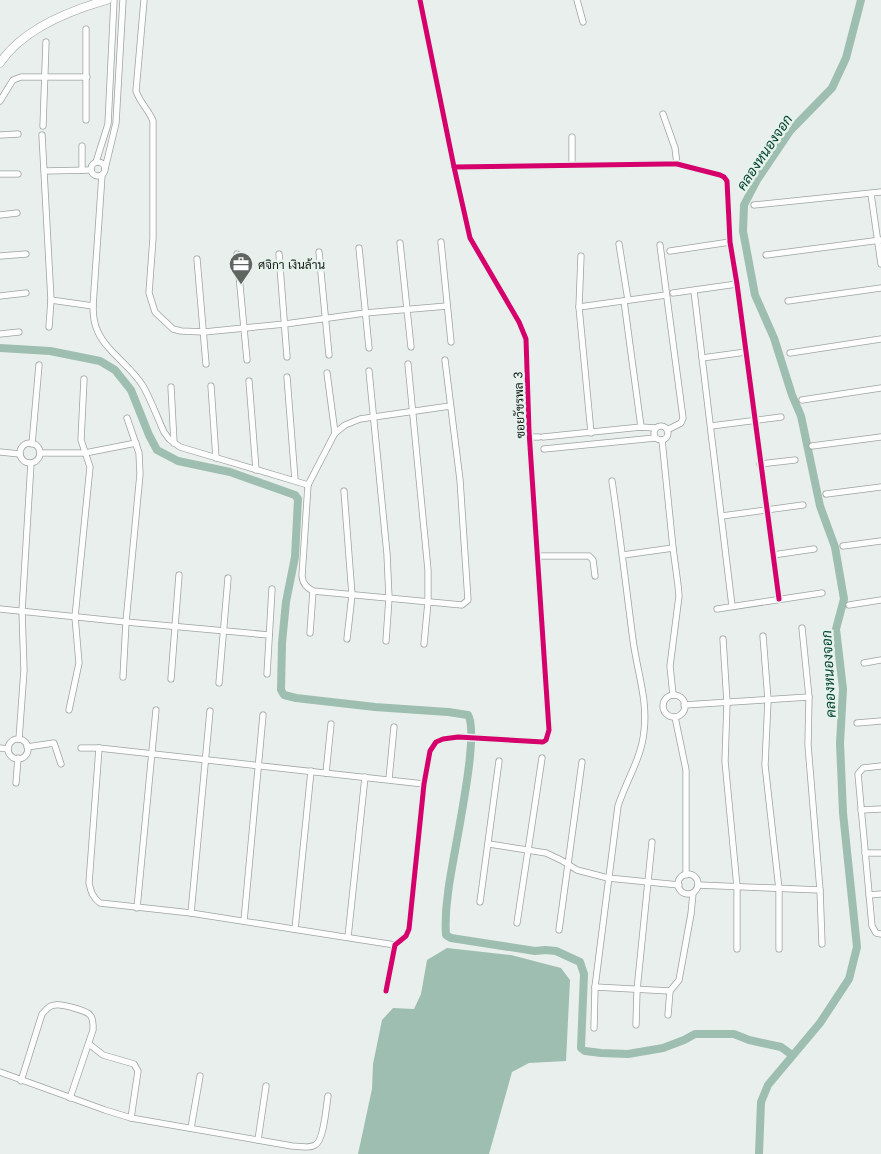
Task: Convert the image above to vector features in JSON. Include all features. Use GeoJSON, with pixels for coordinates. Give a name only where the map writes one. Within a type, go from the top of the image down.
{"type":"FeatureCollection","features":[{"type":"Feature","properties":{"kind":"street"},"geometry":{"type":"LineString","coordinates":[[0,63],[3,54],[36,30],[88,3],[107,0]]}},
{"type":"Feature","properties":{"kind":"street"},"geometry":{"type":"LineString","coordinates":[[91,170],[91,166],[96,162],[108,124],[114,0]]}},
{"type":"Feature","properties":{"kind":"street"},"geometry":{"type":"LineString","coordinates":[[124,0],[116,123],[104,172],[93,306],[93,317],[97,332],[143,386],[164,432],[174,443],[180,447],[308,485]]}},
{"type":"Feature","properties":{"kind":"street"},"geometry":{"type":"LineString","coordinates":[[144,0],[136,92],[138,98],[150,112],[154,127],[153,238],[149,293],[155,312],[173,329],[204,332],[285,324],[365,313],[447,306]]}},
{"type":"Feature","properties":{"kind":"street","name":"ซอยวัชรพล 3"},"geometry":{"type":"LineString","coordinates":[[420,0],[470,238],[524,332],[526,339],[530,438],[549,730],[543,742],[480,738],[443,739],[436,742],[430,751],[424,784]]}},
{"type":"Feature","properties":{"kind":"street"},"geometry":{"type":"LineString","coordinates":[[578,0],[583,22]]}},
{"type":"Feature","properties":{"kind":"street"},"geometry":{"type":"LineString","coordinates":[[86,29],[86,120]]}},
{"type":"Feature","properties":{"kind":"street"},"geometry":{"type":"LineString","coordinates":[[112,32],[122,32]]}},
{"type":"Feature","properties":{"kind":"street"},"geometry":{"type":"LineString","coordinates":[[43,126],[46,42]]}},
{"type":"Feature","properties":{"kind":"street"},"geometry":{"type":"LineString","coordinates":[[111,53],[120,53]]}},
{"type":"Feature","properties":{"kind":"street"},"geometry":{"type":"LineString","coordinates":[[0,101],[13,80],[21,77],[87,77]]}},
{"type":"Feature","properties":{"kind":"street"},"geometry":{"type":"LineString","coordinates":[[663,114],[675,148],[677,164]]}},
{"type":"Feature","properties":{"kind":"street"},"geometry":{"type":"LineString","coordinates":[[0,135],[18,134]]}},
{"type":"Feature","properties":{"kind":"street"},"geometry":{"type":"LineString","coordinates":[[42,135],[51,300],[50,327]]}},
{"type":"Feature","properties":{"kind":"street"},"geometry":{"type":"LineString","coordinates":[[572,137],[572,164]]}},
{"type":"Feature","properties":{"kind":"street"},"geometry":{"type":"LineString","coordinates":[[82,146],[82,170]]}},
{"type":"Feature","properties":{"kind":"street"},"geometry":{"type":"LineString","coordinates":[[96,162],[102,163],[104,172]]}},
{"type":"Feature","properties":{"kind":"street"},"geometry":{"type":"LineString","coordinates":[[454,167],[677,164],[720,174],[728,181],[730,242],[778,598]]}},
{"type":"Feature","properties":{"kind":"street"},"geometry":{"type":"LineString","coordinates":[[91,170],[95,176],[104,172]]}},
{"type":"Feature","properties":{"kind":"street"},"geometry":{"type":"LineString","coordinates":[[45,171],[91,170]]}},
{"type":"Feature","properties":{"kind":"street"},"geometry":{"type":"LineString","coordinates":[[0,174],[18,174]]}},
{"type":"Feature","properties":{"kind":"street"},"geometry":{"type":"LineString","coordinates":[[754,205],[881,192]]}},
{"type":"Feature","properties":{"kind":"street"},"geometry":{"type":"LineString","coordinates":[[871,194],[881,264]]}},
{"type":"Feature","properties":{"kind":"street"},"geometry":{"type":"LineString","coordinates":[[0,215],[18,214]]}},
{"type":"Feature","properties":{"kind":"street"},"geometry":{"type":"LineString","coordinates":[[766,255],[879,240]]}},
{"type":"Feature","properties":{"kind":"street"},"geometry":{"type":"LineString","coordinates":[[441,242],[451,342]]}},
{"type":"Feature","properties":{"kind":"street"},"geometry":{"type":"LineString","coordinates":[[670,251],[730,242]]}},
{"type":"Feature","properties":{"kind":"street"},"geometry":{"type":"LineString","coordinates":[[400,243],[411,347]]}},
{"type":"Feature","properties":{"kind":"street"},"geometry":{"type":"LineString","coordinates":[[619,244],[641,427]]}},
{"type":"Feature","properties":{"kind":"street"},"geometry":{"type":"LineString","coordinates":[[660,245],[670,294],[683,418],[680,423],[668,430]]}},
{"type":"Feature","properties":{"kind":"street"},"geometry":{"type":"LineString","coordinates":[[359,248],[369,348]]}},
{"type":"Feature","properties":{"kind":"street"},"geometry":{"type":"LineString","coordinates":[[319,252],[329,355]]}},
{"type":"Feature","properties":{"kind":"street"},"geometry":{"type":"LineString","coordinates":[[0,256],[26,254]]}},
{"type":"Feature","properties":{"kind":"street"},"geometry":{"type":"LineString","coordinates":[[237,254],[247,360]]}},
{"type":"Feature","properties":{"kind":"street"},"geometry":{"type":"LineString","coordinates":[[279,254],[288,357]]}},
{"type":"Feature","properties":{"kind":"street"},"geometry":{"type":"LineString","coordinates":[[582,256],[579,307],[591,433]]}},
{"type":"Feature","properties":{"kind":"street"},"geometry":{"type":"LineString","coordinates":[[197,259],[206,364]]}},
{"type":"Feature","properties":{"kind":"street"},"geometry":{"type":"LineString","coordinates":[[579,307],[737,284]]}},
{"type":"Feature","properties":{"kind":"street"},"geometry":{"type":"LineString","coordinates":[[788,301],[881,288]]}},
{"type":"Feature","properties":{"kind":"street"},"geometry":{"type":"LineString","coordinates":[[694,290],[732,606]]}},
{"type":"Feature","properties":{"kind":"street"},"geometry":{"type":"LineString","coordinates":[[0,296],[26,293]]}},
{"type":"Feature","properties":{"kind":"street"},"geometry":{"type":"LineString","coordinates":[[51,300],[93,306]]}},
{"type":"Feature","properties":{"kind":"street"},"geometry":{"type":"LineString","coordinates":[[0,334],[18,332]]}},
{"type":"Feature","properties":{"kind":"street"},"geometry":{"type":"LineString","coordinates":[[790,353],[881,339]]}},
{"type":"Feature","properties":{"kind":"street"},"geometry":{"type":"LineString","coordinates":[[702,358],[746,352]]}},
{"type":"Feature","properties":{"kind":"street"},"geometry":{"type":"LineString","coordinates":[[445,360],[460,480],[468,600],[462,605],[313,590],[303,582],[302,576],[308,485],[334,433],[345,424],[375,416],[450,406]]}},
{"type":"Feature","properties":{"kind":"street"},"geometry":{"type":"LineString","coordinates":[[408,364],[428,570],[428,602],[424,644]]}},
{"type":"Feature","properties":{"kind":"street"},"geometry":{"type":"LineString","coordinates":[[32,444],[39,365]]}},
{"type":"Feature","properties":{"kind":"street"},"geometry":{"type":"LineString","coordinates":[[369,371],[383,505],[389,598],[386,641]]}},
{"type":"Feature","properties":{"kind":"street"},"geometry":{"type":"LineString","coordinates":[[327,373],[334,433]]}},
{"type":"Feature","properties":{"kind":"street"},"geometry":{"type":"LineString","coordinates":[[287,377],[295,480]]}},
{"type":"Feature","properties":{"kind":"street"},"geometry":{"type":"LineString","coordinates":[[69,710],[79,663],[75,617],[90,467],[81,440],[84,379]]}},
{"type":"Feature","properties":{"kind":"street"},"geometry":{"type":"LineString","coordinates":[[249,381],[256,470]]}},
{"type":"Feature","properties":{"kind":"street"},"geometry":{"type":"LineString","coordinates":[[211,386],[216,458]]}},
{"type":"Feature","properties":{"kind":"street"},"geometry":{"type":"LineString","coordinates":[[171,387],[174,443]]}},
{"type":"Feature","properties":{"kind":"street"},"geometry":{"type":"LineString","coordinates":[[802,400],[881,388]]}},
{"type":"Feature","properties":{"kind":"street"},"geometry":{"type":"LineString","coordinates":[[711,426],[782,417]]}},
{"type":"Feature","properties":{"kind":"street"},"geometry":{"type":"LineString","coordinates":[[123,677],[126,622],[140,474],[140,462],[136,443],[127,418]]}},
{"type":"Feature","properties":{"kind":"street"},"geometry":{"type":"LineString","coordinates":[[530,438],[641,427],[655,428],[660,426],[668,430]]}},
{"type":"Feature","properties":{"kind":"street"},"geometry":{"type":"LineString","coordinates":[[655,428],[653,432],[655,438]]}},
{"type":"Feature","properties":{"kind":"street"},"geometry":{"type":"LineString","coordinates":[[662,440],[667,436],[668,430]]}},
{"type":"Feature","properties":{"kind":"street"},"geometry":{"type":"LineString","coordinates":[[552,436],[553,448]]}},
{"type":"Feature","properties":{"kind":"street"},"geometry":{"type":"LineString","coordinates":[[812,446],[881,437]]}},
{"type":"Feature","properties":{"kind":"street"},"geometry":{"type":"LineString","coordinates":[[531,450],[655,438],[662,440]]}},
{"type":"Feature","properties":{"kind":"street"},"geometry":{"type":"LineString","coordinates":[[662,440],[679,596],[670,666],[672,695]]}},
{"type":"Feature","properties":{"kind":"street"},"geometry":{"type":"LineString","coordinates":[[40,453],[85,453],[136,443]]}},
{"type":"Feature","properties":{"kind":"street"},"geometry":{"type":"LineString","coordinates":[[27,444],[38,447],[40,453],[38,460],[31,463],[24,460],[20,454],[22,448],[27,444]]}},
{"type":"Feature","properties":{"kind":"street"},"geometry":{"type":"LineString","coordinates":[[0,452],[20,454]]}},
{"type":"Feature","properties":{"kind":"street"},"geometry":{"type":"LineString","coordinates":[[760,464],[795,460]]}},
{"type":"Feature","properties":{"kind":"street"},"geometry":{"type":"LineString","coordinates":[[19,739],[24,670],[22,611],[31,463]]}},
{"type":"Feature","properties":{"kind":"street"},"geometry":{"type":"LineString","coordinates":[[594,1028],[595,987],[618,806],[643,742],[645,729],[643,691],[633,643],[612,481]]}},
{"type":"Feature","properties":{"kind":"street"},"geometry":{"type":"LineString","coordinates":[[826,494],[881,487]]}},
{"type":"Feature","properties":{"kind":"street"},"geometry":{"type":"LineString","coordinates":[[344,491],[352,595],[348,639]]}},
{"type":"Feature","properties":{"kind":"street"},"geometry":{"type":"LineString","coordinates":[[722,516],[803,505]]}},
{"type":"Feature","properties":{"kind":"street"},"geometry":{"type":"LineString","coordinates":[[844,546],[881,541]]}},
{"type":"Feature","properties":{"kind":"street"},"geometry":{"type":"LineString","coordinates":[[623,555],[673,548]]}},
{"type":"Feature","properties":{"kind":"street"},"geometry":{"type":"LineString","coordinates":[[773,555],[814,549]]}},
{"type":"Feature","properties":{"kind":"street"},"geometry":{"type":"LineString","coordinates":[[538,556],[589,556],[593,560],[595,576]]}},
{"type":"Feature","properties":{"kind":"street"},"geometry":{"type":"LineString","coordinates":[[171,679],[179,575]]}},
{"type":"Feature","properties":{"kind":"street"},"geometry":{"type":"LineString","coordinates":[[219,683],[228,578]]}},
{"type":"Feature","properties":{"kind":"street"},"geometry":{"type":"LineString","coordinates":[[267,674],[272,589]]}},
{"type":"Feature","properties":{"kind":"street"},"geometry":{"type":"LineString","coordinates":[[310,633],[313,590]]}},
{"type":"Feature","properties":{"kind":"street"},"geometry":{"type":"LineString","coordinates":[[717,609],[778,598],[822,593]]}},
{"type":"Feature","properties":{"kind":"street"},"geometry":{"type":"LineString","coordinates":[[849,605],[881,600]]}},
{"type":"Feature","properties":{"kind":"street"},"geometry":{"type":"LineString","coordinates":[[0,609],[269,635]]}},
{"type":"Feature","properties":{"kind":"street"},"geometry":{"type":"LineString","coordinates":[[802,628],[808,697],[808,745],[820,890],[822,944]]}},
{"type":"Feature","properties":{"kind":"street"},"geometry":{"type":"LineString","coordinates":[[763,636],[768,700],[765,765],[779,888],[780,949]]}},
{"type":"Feature","properties":{"kind":"street"},"geometry":{"type":"LineString","coordinates":[[723,640],[727,703],[725,761],[737,887],[737,949]]}},
{"type":"Feature","properties":{"kind":"street"},"geometry":{"type":"LineString","coordinates":[[864,663],[881,660]]}},
{"type":"Feature","properties":{"kind":"street"},"geometry":{"type":"LineString","coordinates":[[672,695],[678,696],[684,705],[684,710],[675,717],[666,714],[663,705],[664,700],[672,695]]}},
{"type":"Feature","properties":{"kind":"street"},"geometry":{"type":"LineString","coordinates":[[684,705],[808,697]]}},
{"type":"Feature","properties":{"kind":"street"},"geometry":{"type":"LineString","coordinates":[[137,908],[156,710]]}},
{"type":"Feature","properties":{"kind":"street"},"geometry":{"type":"LineString","coordinates":[[191,913],[210,711]]}},
{"type":"Feature","properties":{"kind":"street"},"geometry":{"type":"LineString","coordinates":[[244,921],[263,715]]}},
{"type":"Feature","properties":{"kind":"street"},"geometry":{"type":"LineString","coordinates":[[675,717],[686,770],[686,875]]}},
{"type":"Feature","properties":{"kind":"street"},"geometry":{"type":"LineString","coordinates":[[857,723],[881,721]]}},
{"type":"Feature","properties":{"kind":"street"},"geometry":{"type":"LineString","coordinates":[[326,773],[331,724]]}},
{"type":"Feature","properties":{"kind":"street"},"geometry":{"type":"LineString","coordinates":[[389,779],[394,726]]}},
{"type":"Feature","properties":{"kind":"street"},"geometry":{"type":"LineString","coordinates":[[19,739],[27,746],[25,755],[18,758],[11,755],[8,748],[11,741],[19,739]]}},
{"type":"Feature","properties":{"kind":"street"},"geometry":{"type":"LineString","coordinates":[[27,746],[54,743],[61,764]]}},
{"type":"Feature","properties":{"kind":"street"},"geometry":{"type":"LineString","coordinates":[[0,748],[8,748]]}},
{"type":"Feature","properties":{"kind":"street"},"geometry":{"type":"LineString","coordinates":[[81,748],[99,748],[424,784],[409,929],[406,936],[396,944],[386,991]]}},
{"type":"Feature","properties":{"kind":"street"},"geometry":{"type":"LineString","coordinates":[[99,748],[89,883],[91,892],[100,903],[191,913],[396,944]]}},
{"type":"Feature","properties":{"kind":"street"},"geometry":{"type":"LineString","coordinates":[[16,783],[18,758]]}},
{"type":"Feature","properties":{"kind":"street"},"geometry":{"type":"LineString","coordinates":[[517,923],[542,758]]}},
{"type":"Feature","properties":{"kind":"street"},"geometry":{"type":"LineString","coordinates":[[480,902],[499,761]]}},
{"type":"Feature","properties":{"kind":"street"},"geometry":{"type":"LineString","coordinates":[[559,930],[582,762]]}},
{"type":"Feature","properties":{"kind":"street"},"geometry":{"type":"LineString","coordinates":[[881,766],[867,767],[860,770],[858,774],[872,926],[876,933],[881,934]]}},
{"type":"Feature","properties":{"kind":"street"},"geometry":{"type":"LineString","coordinates":[[295,929],[311,771]]}},
{"type":"Feature","properties":{"kind":"street"},"geometry":{"type":"LineString","coordinates":[[348,937],[365,777]]}},
{"type":"Feature","properties":{"kind":"street"},"geometry":{"type":"LineString","coordinates":[[861,810],[881,808]]}},
{"type":"Feature","properties":{"kind":"street"},"geometry":{"type":"LineString","coordinates":[[636,1025],[637,990],[652,842]]}},
{"type":"Feature","properties":{"kind":"street"},"geometry":{"type":"LineString","coordinates":[[488,844],[552,855],[577,870],[608,878],[679,885]]}},
{"type":"Feature","properties":{"kind":"street"},"geometry":{"type":"LineString","coordinates":[[865,853],[881,852]]}},
{"type":"Feature","properties":{"kind":"street"},"geometry":{"type":"LineString","coordinates":[[686,875],[680,880],[679,885],[683,893],[694,893]]}},
{"type":"Feature","properties":{"kind":"street"},"geometry":{"type":"LineString","coordinates":[[668,1015],[670,991],[679,980],[694,893],[698,885],[695,877],[686,875]]}},
{"type":"Feature","properties":{"kind":"street"},"geometry":{"type":"LineString","coordinates":[[698,885],[820,890]]}},
{"type":"Feature","properties":{"kind":"street"},"geometry":{"type":"LineString","coordinates":[[869,895],[881,894]]}},
{"type":"Feature","properties":{"kind":"street"},"geometry":{"type":"LineString","coordinates":[[595,987],[670,991]]}},
{"type":"Feature","properties":{"kind":"street"},"geometry":{"type":"LineString","coordinates":[[21,1080],[42,1014],[48,1008],[55,1005],[83,1011],[90,1015],[93,1022],[93,1030],[70,1098]]}},
{"type":"Feature","properties":{"kind":"street"},"geometry":{"type":"LineString","coordinates":[[89,1044],[103,1055],[134,1064],[137,1067],[131,1118]]}},
{"type":"Feature","properties":{"kind":"street"},"geometry":{"type":"LineString","coordinates":[[0,1072],[131,1118],[292,1146],[310,1147],[317,1145],[321,1139],[328,1096]]}},
{"type":"Feature","properties":{"kind":"street"},"geometry":{"type":"LineString","coordinates":[[191,1128],[200,1076]]}},
{"type":"Feature","properties":{"kind":"street"},"geometry":{"type":"LineString","coordinates":[[258,1140],[266,1086]]}},
{"type":"Feature","properties":{"kind":"shaded area"},"geometry":{"type":"Polygon","coordinates":[[[447,948],[511,955],[561,968],[570,980],[566,1061],[529,1063],[512,1072],[489,1154],[358,1154],[372,1089],[373,1064],[382,1020],[393,1008],[414,1009],[421,994],[427,960],[447,948]]]}},
{"type":"Feature","properties":{"kind":"waterway","name":"คลองหนองจอก"},"geometry":{"type":"LineString","coordinates":[[759,1154],[761,1102],[768,1085],[820,1023],[849,979],[857,947],[843,813],[840,743],[843,689],[836,629],[844,599],[835,547],[820,506],[801,416],[792,395],[774,338],[755,295],[743,231],[744,205],[757,180],[790,131],[832,88],[846,58],[861,0]]}},
{"type":"Feature","properties":{"kind":"waterway"},"geometry":{"type":"LineString","coordinates":[[0,348],[50,351],[100,361],[115,370],[131,390],[157,450],[178,461],[230,472],[295,495],[298,499],[295,557],[286,602],[282,643],[281,690],[284,695],[375,707],[468,715],[471,727],[471,747],[447,898],[446,935],[451,938],[535,951],[556,951],[580,962],[584,974],[581,1048],[585,1051],[628,1054],[663,1048],[695,1034],[734,1034],[749,1040],[781,1047],[792,1055]]}},
{"type":"Feature","properties":{"kind":"cycle path"},"geometry":{"type":"LineString","coordinates":[[386,991],[395,945],[406,936],[409,929],[424,784],[430,751],[436,742],[458,737],[543,742],[546,740],[549,730],[529,431],[526,339],[519,322],[470,238],[420,0]]}},
{"type":"Feature","properties":{"kind":"cycle path"},"geometry":{"type":"LineString","coordinates":[[454,167],[677,164],[724,177],[727,181],[730,242],[779,599]]}},
{"type":"Feature","properties":{"kind":"place","name":"ศจิกา เงินล้าน"},"geometry":{"type":"Point","coordinates":[241,285]}}]}
